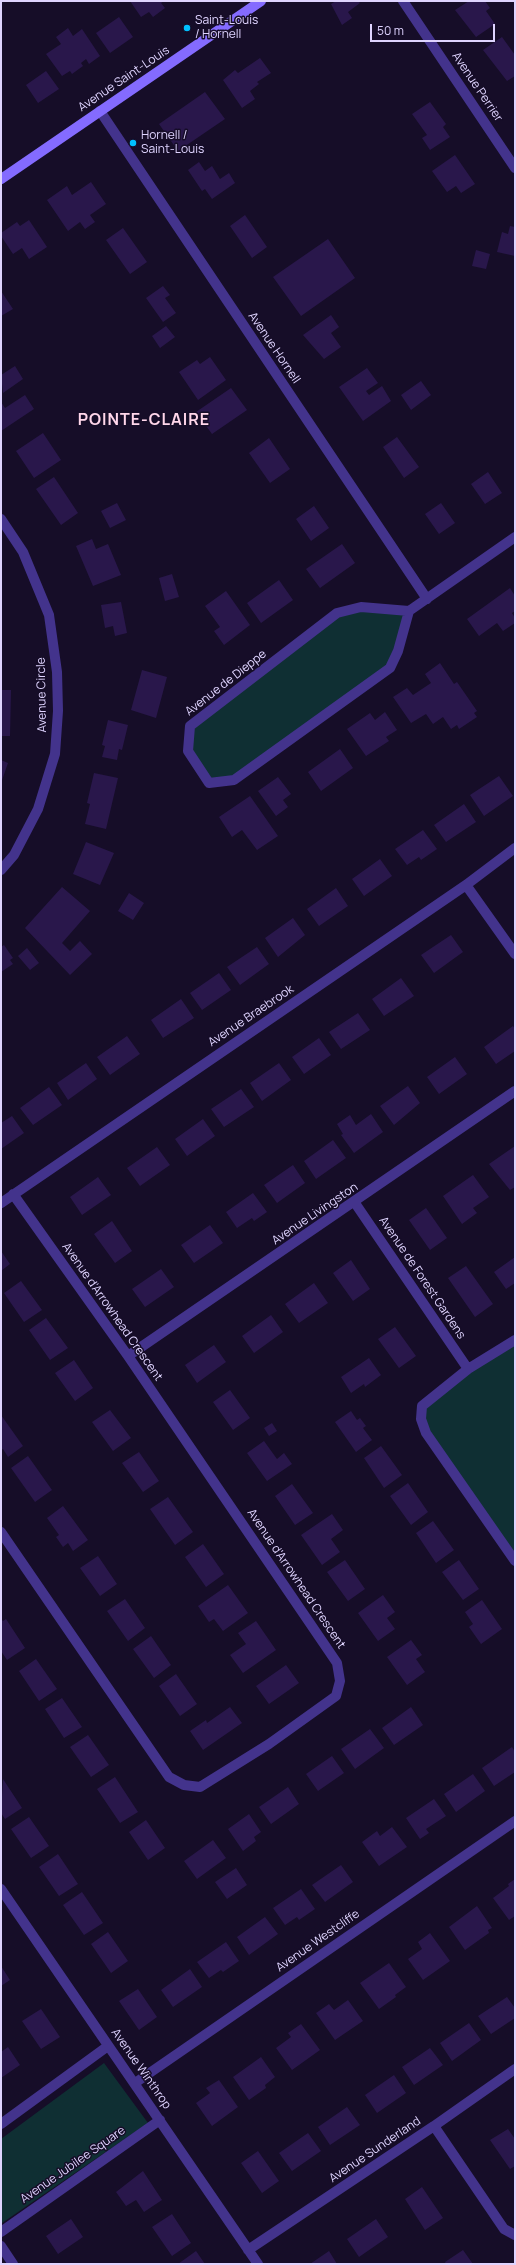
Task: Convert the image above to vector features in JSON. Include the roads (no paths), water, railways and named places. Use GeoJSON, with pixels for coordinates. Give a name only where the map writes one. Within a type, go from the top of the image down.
{"type":"FeatureCollection","features":[{"type":"Feature","properties":{"kind":"street","name":"Avenue Saint-Louis"},"geometry":{"type":"LineString","coordinates":[[1,179],[261,1]]}},
{"type":"Feature","properties":{"kind":"street","name":"Avenue Perrier"},"geometry":{"type":"LineString","coordinates":[[403,1],[515,168]]}},
{"type":"Feature","properties":{"kind":"street","name":"Avenue Hornell"},"geometry":{"type":"LineString","coordinates":[[100,111],[427,599]]}},
{"type":"Feature","properties":{"kind":"street","name":"Avenue Circle"},"geometry":{"type":"LineString","coordinates":[[1,519],[23,552],[49,616],[57,672],[58,711],[55,754],[38,809],[14,855],[1,870]]}},
{"type":"Feature","properties":{"kind":"street"},"geometry":{"type":"LineString","coordinates":[[409,611],[515,537]]}},
{"type":"Feature","properties":{"kind":"street","name":"Avenue de Dieppe"},"geometry":{"type":"LineString","coordinates":[[361,607],[409,611],[398,650],[390,668],[234,780],[209,783],[188,751],[190,726],[337,613],[361,607]]}},
{"type":"Feature","properties":{"kind":"street","name":"Avenue Braebrook"},"geometry":{"type":"LineString","coordinates":[[1,1202],[466,885],[515,848]]}},
{"type":"Feature","properties":{"kind":"street"},"geometry":{"type":"LineString","coordinates":[[466,885],[515,954]]}},
{"type":"Feature","properties":{"kind":"street","name":"Avenue Livingston"},"geometry":{"type":"LineString","coordinates":[[128,1356],[355,1203],[515,1091]]}},
{"type":"Feature","properties":{"kind":"street","name":"Avenue d'Arrowhead Crescent"},"geometry":{"type":"LineString","coordinates":[[1,1532],[169,1777],[184,1785],[200,1787],[269,1744],[336,1696],[340,1681],[337,1663],[128,1356],[13,1194]]}},
{"type":"Feature","properties":{"kind":"street","name":"Avenue de Forest Gardens"},"geometry":{"type":"LineString","coordinates":[[355,1203],[468,1368]]}},
{"type":"Feature","properties":{"kind":"street"},"geometry":{"type":"LineString","coordinates":[[515,1340],[468,1368],[422,1406],[422,1419],[426,1433],[515,1561]]}},
{"type":"Feature","properties":{"kind":"street","name":"Avenue Westcliffe"},"geometry":{"type":"LineString","coordinates":[[135,2082],[515,1821]]}},
{"type":"Feature","properties":{"kind":"street","name":"Avenue Winthrop"},"geometry":{"type":"LineString","coordinates":[[1,1890],[108,2046],[135,2082],[258,2264]]}},
{"type":"Feature","properties":{"kind":"street"},"geometry":{"type":"LineString","coordinates":[[1,2124],[108,2046]]}},
{"type":"Feature","properties":{"kind":"street","name":"Avenue Sunderland"},"geometry":{"type":"LineString","coordinates":[[248,2250],[434,2126],[515,2069]]}},
{"type":"Feature","properties":{"kind":"street","name":"Avenue Jubilee Square"},"geometry":{"type":"LineString","coordinates":[[1,2232],[160,2120]]}},
{"type":"Feature","properties":{"kind":"street"},"geometry":{"type":"LineString","coordinates":[[434,2126],[504,2229],[515,2235]]}},
{"type":"Feature","properties":{"kind":"street"},"geometry":{"type":"LineString","coordinates":[[1,2246],[14,2264]]}},
{"type":"Feature","properties":{"kind":"place","name":"Saint-Louis / Hornell"},"geometry":{"type":"Point","coordinates":[187,28]}},
{"type":"Feature","properties":{"kind":"place","name":"Hornell / Saint-Louis"},"geometry":{"type":"Point","coordinates":[133,143]}},
{"type":"Feature","properties":{"kind":"district","name":"POINTE-CLAIRE"},"geometry":{"type":"Point","coordinates":[144,421]}}]}
